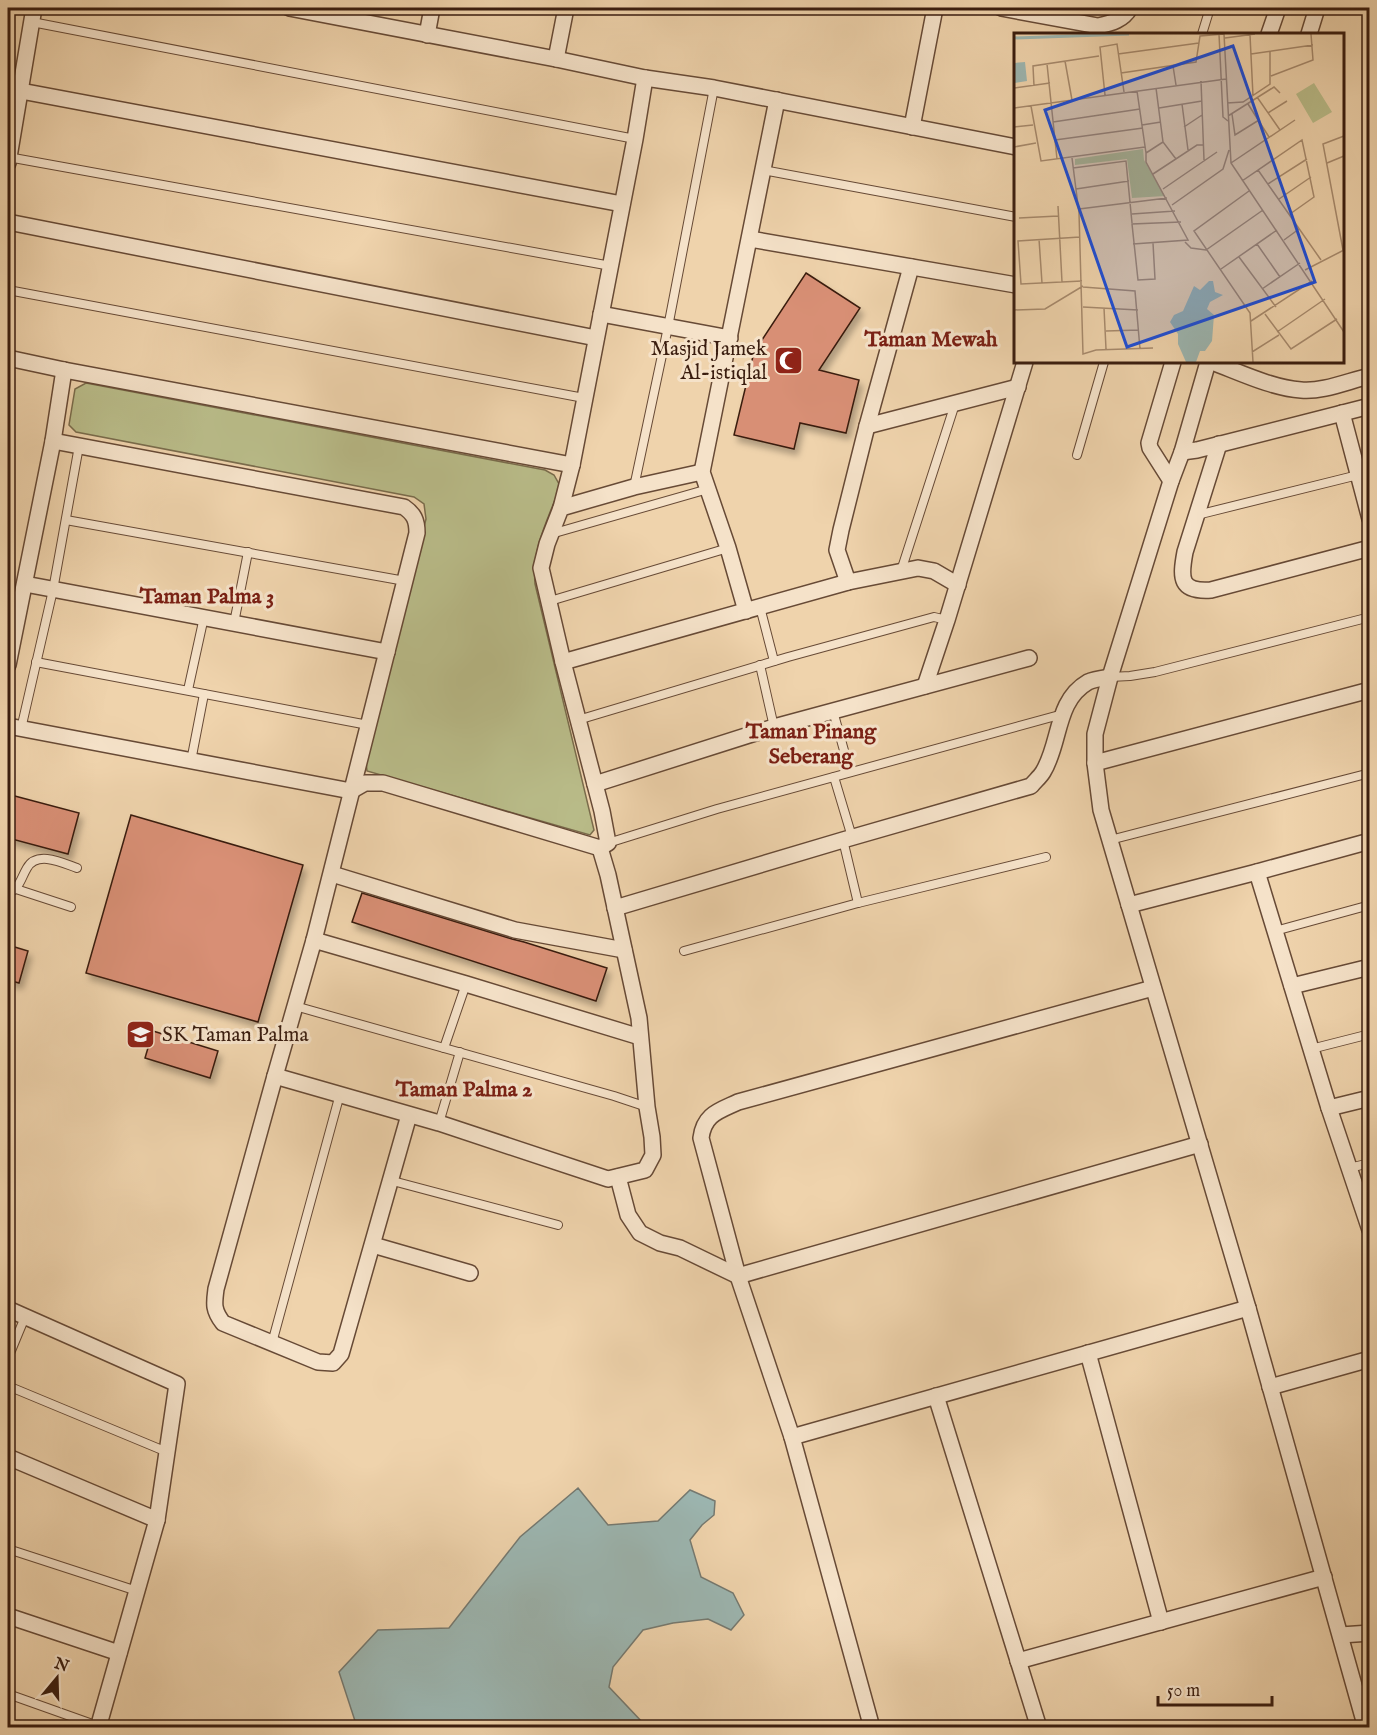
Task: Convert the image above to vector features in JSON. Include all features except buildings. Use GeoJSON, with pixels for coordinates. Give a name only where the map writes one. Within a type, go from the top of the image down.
{"type":"FeatureCollection","features":[{"type":"Feature","properties":{"kind":"street"},"geometry":{"type":"LineString","coordinates":[[289,8],[645,78],[714,88],[1014,147]]}},
{"type":"Feature","properties":{"kind":"street"},"geometry":{"type":"LineString","coordinates":[[427,35],[432,8]]}},
{"type":"Feature","properties":{"kind":"street"},"geometry":{"type":"LineString","coordinates":[[556,59],[566,8]]}},
{"type":"Feature","properties":{"kind":"street"},"geometry":{"type":"LineString","coordinates":[[912,127],[935,8]]}},
{"type":"Feature","properties":{"kind":"street"},"geometry":{"type":"LineString","coordinates":[[1001,8],[1098,26],[1124,17],[1130,8]]}},
{"type":"Feature","properties":{"kind":"street"},"geometry":{"type":"LineString","coordinates":[[1269,33],[1278,8]]}},
{"type":"Feature","properties":{"kind":"street"},"geometry":{"type":"LineString","coordinates":[[1309,33],[1317,8]]}},
{"type":"Feature","properties":{"kind":"street"},"geometry":{"type":"LineString","coordinates":[[8,160],[33,15]]}},
{"type":"Feature","properties":{"kind":"street"},"geometry":{"type":"LineString","coordinates":[[274,1076],[439,1124],[608,1179],[645,1170],[653,1155],[639,1018],[615,909],[595,784],[541,568],[550,534],[561,508],[572,465],[645,78]]}},
{"type":"Feature","properties":{"kind":"street"},"geometry":{"type":"LineString","coordinates":[[21,91],[622,204]]}},
{"type":"Feature","properties":{"kind":"street"},"geometry":{"type":"LineString","coordinates":[[753,609],[728,548],[702,471],[777,100]]}},
{"type":"Feature","properties":{"kind":"street"},"geometry":{"type":"LineString","coordinates":[[8,222],[596,338]]}},
{"type":"Feature","properties":{"kind":"street"},"geometry":{"type":"LineString","coordinates":[[750,239],[1014,285]]}},
{"type":"Feature","properties":{"kind":"street"},"geometry":{"type":"LineString","coordinates":[[848,582],[837,550],[867,426],[911,267]]}},
{"type":"Feature","properties":{"kind":"street"},"geometry":{"type":"LineString","coordinates":[[601,314],[730,338]]}},
{"type":"Feature","properties":{"kind":"street"},"geometry":{"type":"LineString","coordinates":[[8,358],[572,465]]}},
{"type":"Feature","properties":{"kind":"street"},"geometry":{"type":"LineString","coordinates":[[925,686],[1025,363]]}},
{"type":"Feature","properties":{"kind":"street"},"geometry":{"type":"LineString","coordinates":[[1171,481],[1149,443],[1173,363]]}},
{"type":"Feature","properties":{"kind":"street"},"geometry":{"type":"LineString","coordinates":[[1210,363],[1110,677],[1095,734],[1095,763],[1101,810],[1248,1308],[1341,1635],[1362,1727]]}},
{"type":"Feature","properties":{"kind":"street"},"geometry":{"type":"LineString","coordinates":[[1213,363],[1278,386],[1301,390],[1316,389],[1370,376]]}},
{"type":"Feature","properties":{"kind":"street"},"geometry":{"type":"LineString","coordinates":[[8,665],[64,370]]}},
{"type":"Feature","properties":{"kind":"street"},"geometry":{"type":"LineString","coordinates":[[867,426],[1018,387]]}},
{"type":"Feature","properties":{"kind":"street"},"geometry":{"type":"LineString","coordinates":[[1182,452],[1370,406]]}},
{"type":"Feature","properties":{"kind":"street"},"geometry":{"type":"LineString","coordinates":[[1342,413],[1370,519]]}},
{"type":"Feature","properties":{"kind":"street"},"geometry":{"type":"LineString","coordinates":[[52,441],[404,507],[412,512],[417,522],[417,533],[332,874],[216,1289],[214,1304],[217,1315],[223,1323],[318,1362],[333,1363],[341,1354],[409,1115]]}},
{"type":"Feature","properties":{"kind":"street"},"geometry":{"type":"LineString","coordinates":[[1219,444],[1185,552],[1182,571],[1184,581],[1191,589],[1211,590],[1370,548]]}},
{"type":"Feature","properties":{"kind":"street"},"geometry":{"type":"LineString","coordinates":[[561,508],[702,471]]}},
{"type":"Feature","properties":{"kind":"street"},"geometry":{"type":"LineString","coordinates":[[563,662],[848,582],[918,568],[934,571],[958,585]]}},
{"type":"Feature","properties":{"kind":"street"},"geometry":{"type":"LineString","coordinates":[[25,584],[387,652]]}},
{"type":"Feature","properties":{"kind":"street"},"geometry":{"type":"LineString","coordinates":[[595,784],[774,727],[1029,658]]}},
{"type":"Feature","properties":{"kind":"street"},"geometry":{"type":"LineString","coordinates":[[615,909],[848,838],[1031,786],[1043,772],[1049,759],[1063,714],[1072,694],[1089,681],[1110,677]]}},
{"type":"Feature","properties":{"kind":"street"},"geometry":{"type":"LineString","coordinates":[[1095,763],[1370,690]]}},
{"type":"Feature","properties":{"kind":"street"},"geometry":{"type":"LineString","coordinates":[[14,727],[351,791],[365,783],[383,783],[604,846]]}},
{"type":"Feature","properties":{"kind":"street"},"geometry":{"type":"LineString","coordinates":[[1129,905],[1370,841]]}},
{"type":"Feature","properties":{"kind":"street"},"geometry":{"type":"LineString","coordinates":[[1257,872],[1329,1108],[1370,1230]]}},
{"type":"Feature","properties":{"kind":"street"},"geometry":{"type":"LineString","coordinates":[[332,874],[515,930],[624,950]]}},
{"type":"Feature","properties":{"kind":"street"},"geometry":{"type":"LineString","coordinates":[[315,940],[640,1037]]}},
{"type":"Feature","properties":{"kind":"street"},"geometry":{"type":"LineString","coordinates":[[1292,986],[1370,967]]}},
{"type":"Feature","properties":{"kind":"street"},"geometry":{"type":"LineString","coordinates":[[872,1728],[792,1437],[738,1276],[701,1138],[702,1130],[707,1120],[717,1111],[738,1102],[1154,988]]}},
{"type":"Feature","properties":{"kind":"street"},"geometry":{"type":"LineString","coordinates":[[1329,1108],[1370,1098]]}},
{"type":"Feature","properties":{"kind":"street"},"geometry":{"type":"LineString","coordinates":[[618,1177],[628,1215],[640,1233],[660,1243],[680,1248],[738,1276],[1200,1144]]}},
{"type":"Feature","properties":{"kind":"street"},"geometry":{"type":"LineString","coordinates":[[373,1245],[470,1273]]}},
{"type":"Feature","properties":{"kind":"street"},"geometry":{"type":"LineString","coordinates":[[792,1437],[1248,1308]]}},
{"type":"Feature","properties":{"kind":"street"},"geometry":{"type":"LineString","coordinates":[[8,1309],[177,1384],[156,1520],[98,1727]]}},
{"type":"Feature","properties":{"kind":"street"},"geometry":{"type":"LineString","coordinates":[[1088,1353],[1161,1622]]}},
{"type":"Feature","properties":{"kind":"street"},"geometry":{"type":"LineString","coordinates":[[1270,1387],[1370,1359]]}},
{"type":"Feature","properties":{"kind":"street"},"geometry":{"type":"LineString","coordinates":[[936,1396],[1039,1728]]}},
{"type":"Feature","properties":{"kind":"street"},"geometry":{"type":"LineString","coordinates":[[8,1457],[156,1520]]}},
{"type":"Feature","properties":{"kind":"street"},"geometry":{"type":"LineString","coordinates":[[1018,1661],[1324,1577]]}},
{"type":"Feature","properties":{"kind":"street"},"geometry":{"type":"LineString","coordinates":[[8,1616],[119,1653]]}},
{"type":"Feature","properties":{"kind":"street"},"geometry":{"type":"LineString","coordinates":[[1341,1635],[1370,1633]]}},
{"type":"Feature","properties":{"kind":"lane"},"geometry":{"type":"LineString","coordinates":[[1202,33],[1210,8]]}},
{"type":"Feature","properties":{"kind":"lane"},"geometry":{"type":"LineString","coordinates":[[33,15],[635,139]]}},
{"type":"Feature","properties":{"kind":"lane"},"geometry":{"type":"LineString","coordinates":[[634,487],[668,327],[714,88]]}},
{"type":"Feature","properties":{"kind":"lane"},"geometry":{"type":"LineString","coordinates":[[8,160],[611,266]]}},
{"type":"Feature","properties":{"kind":"lane"},"geometry":{"type":"LineString","coordinates":[[763,170],[1014,217]]}},
{"type":"Feature","properties":{"kind":"lane"},"geometry":{"type":"LineString","coordinates":[[8,290],[584,398]]}},
{"type":"Feature","properties":{"kind":"lane"},"geometry":{"type":"LineString","coordinates":[[1077,455],[1104,363]]}},
{"type":"Feature","properties":{"kind":"lane"},"geometry":{"type":"LineString","coordinates":[[901,572],[955,404]]}},
{"type":"Feature","properties":{"kind":"lane"},"geometry":{"type":"LineString","coordinates":[[14,727],[36,662],[53,590],[79,446]]}},
{"type":"Feature","properties":{"kind":"lane"},"geometry":{"type":"LineString","coordinates":[[1197,515],[1358,475]]}},
{"type":"Feature","properties":{"kind":"lane"},"geometry":{"type":"LineString","coordinates":[[550,534],[708,489]]}},
{"type":"Feature","properties":{"kind":"lane"},"geometry":{"type":"LineString","coordinates":[[66,519],[405,580]]}},
{"type":"Feature","properties":{"kind":"lane"},"geometry":{"type":"LineString","coordinates":[[549,601],[728,548]]}},
{"type":"Feature","properties":{"kind":"lane"},"geometry":{"type":"LineString","coordinates":[[234,622],[248,552]]}},
{"type":"Feature","properties":{"kind":"lane"},"geometry":{"type":"LineString","coordinates":[[753,609],[774,661]]}},
{"type":"Feature","properties":{"kind":"lane"},"geometry":{"type":"LineString","coordinates":[[188,690],[204,617]]}},
{"type":"Feature","properties":{"kind":"lane"},"geometry":{"type":"LineString","coordinates":[[578,720],[760,665],[934,617],[947,620]]}},
{"type":"Feature","properties":{"kind":"lane"},"geometry":{"type":"LineString","coordinates":[[1110,677],[1155,672],[1370,617]]}},
{"type":"Feature","properties":{"kind":"lane"},"geometry":{"type":"LineString","coordinates":[[36,662],[368,724]]}},
{"type":"Feature","properties":{"kind":"lane"},"geometry":{"type":"LineString","coordinates":[[760,665],[774,727]]}},
{"type":"Feature","properties":{"kind":"lane"},"geometry":{"type":"LineString","coordinates":[[190,761],[204,694]]}},
{"type":"Feature","properties":{"kind":"lane"},"geometry":{"type":"LineString","coordinates":[[833,711],[850,772]]}},
{"type":"Feature","properties":{"kind":"lane"},"geometry":{"type":"LineString","coordinates":[[604,846],[717,809],[1063,714]]}},
{"type":"Feature","properties":{"kind":"lane"},"geometry":{"type":"LineString","coordinates":[[1110,840],[1370,773]]}},
{"type":"Feature","properties":{"kind":"lane"},"geometry":{"type":"LineString","coordinates":[[834,777],[848,838],[858,903]]}},
{"type":"Feature","properties":{"kind":"lane"},"geometry":{"type":"LineString","coordinates":[[684,951],[858,903],[1046,857]]}},
{"type":"Feature","properties":{"kind":"lane"},"geometry":{"type":"LineString","coordinates":[[8,894],[16,889],[23,879],[28,865],[38,859],[53,860],[76,868]]}},
{"type":"Feature","properties":{"kind":"lane"},"geometry":{"type":"LineString","coordinates":[[16,889],[71,907]]}},
{"type":"Feature","properties":{"kind":"lane"},"geometry":{"type":"LineString","coordinates":[[1275,931],[1370,905]]}},
{"type":"Feature","properties":{"kind":"lane"},"geometry":{"type":"LineString","coordinates":[[444,1048],[466,984]]}},
{"type":"Feature","properties":{"kind":"lane"},"geometry":{"type":"LineString","coordinates":[[295,1006],[647,1107]]}},
{"type":"Feature","properties":{"kind":"lane"},"geometry":{"type":"LineString","coordinates":[[1311,1049],[1370,1034]]}},
{"type":"Feature","properties":{"kind":"lane"},"geometry":{"type":"LineString","coordinates":[[439,1124],[460,1052]]}},
{"type":"Feature","properties":{"kind":"lane"},"geometry":{"type":"LineString","coordinates":[[272,1342],[340,1094]]}},
{"type":"Feature","properties":{"kind":"lane"},"geometry":{"type":"LineString","coordinates":[[1349,1168],[1370,1163]]}},
{"type":"Feature","properties":{"kind":"lane"},"geometry":{"type":"LineString","coordinates":[[390,1180],[558,1225]]}},
{"type":"Feature","properties":{"kind":"lane"},"geometry":{"type":"LineString","coordinates":[[8,1358],[25,1317]]}},
{"type":"Feature","properties":{"kind":"lane"},"geometry":{"type":"LineString","coordinates":[[8,1400],[10,1387],[167,1452]]}},
{"type":"Feature","properties":{"kind":"lane"},"geometry":{"type":"LineString","coordinates":[[8,1549],[137,1591]]}},
{"type":"Feature","properties":{"kind":"lane"},"geometry":{"type":"LineString","coordinates":[[8,1694],[98,1727]]}},
{"type":"Feature","properties":{"kind":"green space"},"geometry":{"type":"Polygon","coordinates":[[[86,383],[545,470],[554,475],[559,484],[558,492],[538,548],[535,584],[594,830],[590,835],[367,771],[366,762],[426,519],[424,504],[414,497],[76,432],[69,425],[75,389],[86,383]]]}},
{"type":"Feature","properties":{"kind":"water"},"geometry":{"type":"Polygon","coordinates":[[[578,1488],[608,1525],[658,1521],[690,1490],[715,1501],[714,1515],[690,1540],[701,1577],[733,1593],[744,1615],[731,1630],[708,1619],[673,1623],[643,1630],[613,1667],[609,1687],[643,1723],[641,1727],[357,1727],[339,1672],[378,1630],[449,1628],[520,1537],[578,1488]]]}},
{"type":"Feature","properties":{"kind":"place","name":"Masjid Jamek Al-istiqlal"},"geometry":{"type":"Point","coordinates":[788,361]}},
{"type":"Feature","properties":{"kind":"place","name":"SK Taman Palma"},"geometry":{"type":"Point","coordinates":[141,1035]}},
{"type":"Feature","properties":{"kind":"district","name":"Taman Mewah"},"geometry":{"type":"Point","coordinates":[931,340]}},
{"type":"Feature","properties":{"kind":"district","name":"Taman Palma 3"},"geometry":{"type":"Point","coordinates":[207,597]}},
{"type":"Feature","properties":{"kind":"district","name":"Taman Pinang Seberang"},"geometry":{"type":"Point","coordinates":[811,744]}},
{"type":"Feature","properties":{"kind":"district","name":"Taman Palma 2"},"geometry":{"type":"Point","coordinates":[464,1090]}}]}
